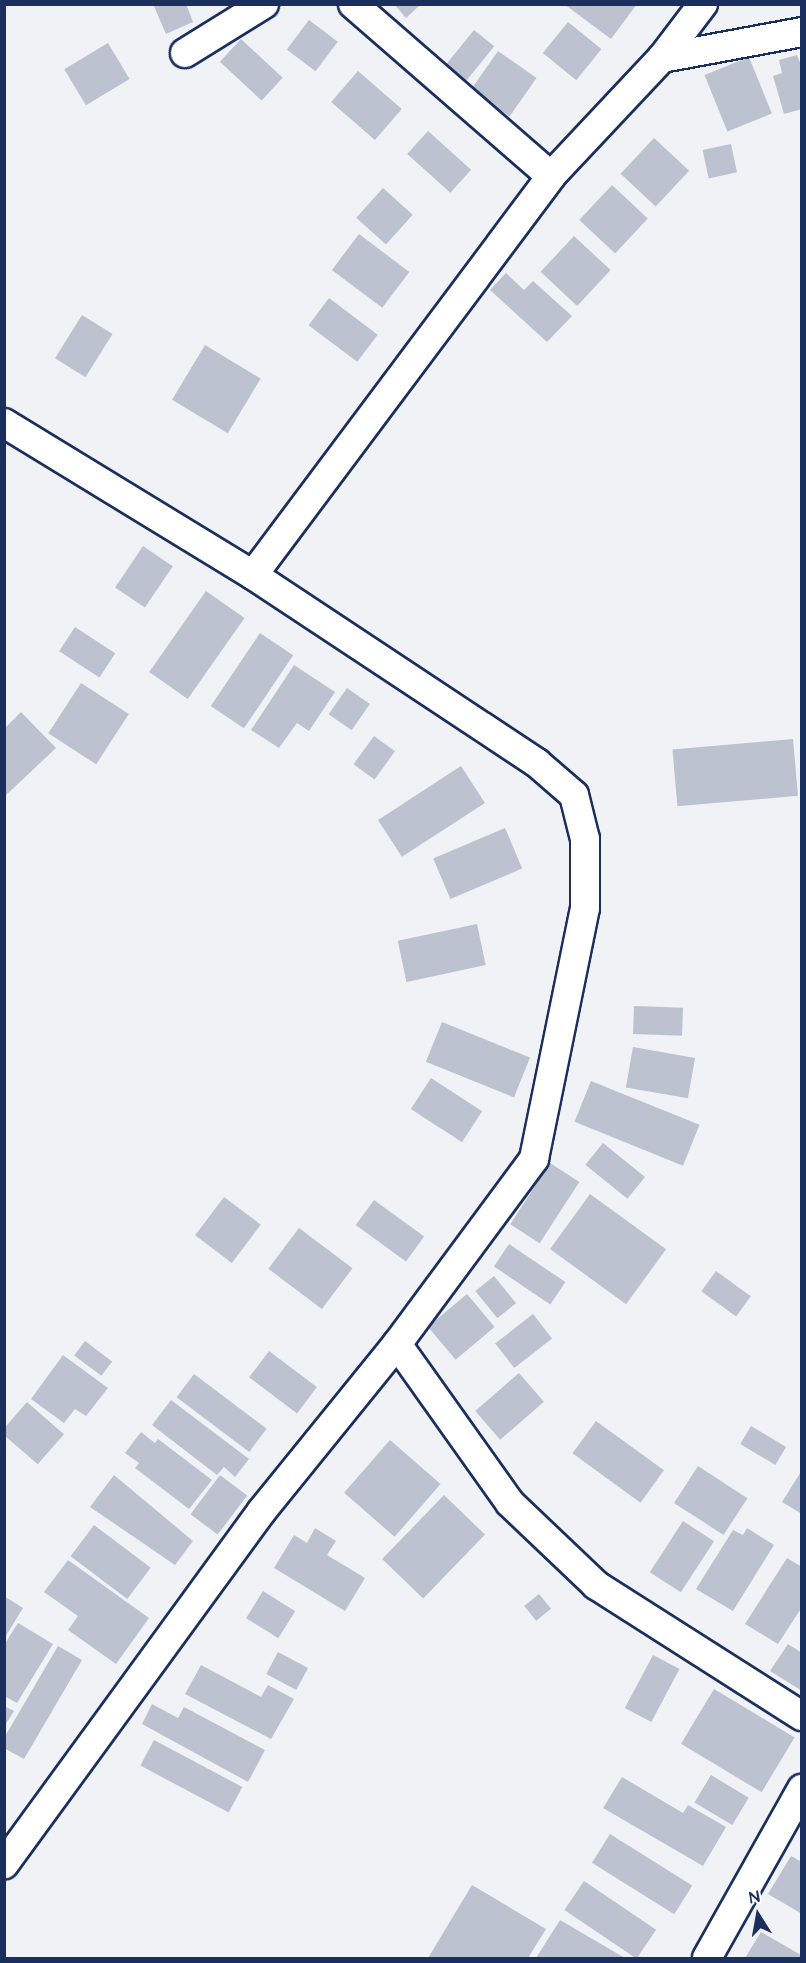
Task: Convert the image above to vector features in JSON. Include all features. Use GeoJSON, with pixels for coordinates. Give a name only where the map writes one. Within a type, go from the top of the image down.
{"type":"FeatureCollection","features":[{"type":"Feature","properties":{"kind":"street"},"geometry":{"type":"LineString","coordinates":[[185,53],[264,4]]}},
{"type":"Feature","properties":{"kind":"street"},"geometry":{"type":"LineString","coordinates":[[353,4],[551,176]]}},
{"type":"Feature","properties":{"kind":"street"},"geometry":{"type":"LineString","coordinates":[[254,575],[551,176],[662,58],[703,4]]}},
{"type":"Feature","properties":{"kind":"street"},"geometry":{"type":"LineString","coordinates":[[662,58],[801,32]]}},
{"type":"Feature","properties":{"kind":"street"},"geometry":{"type":"LineString","coordinates":[[4,423],[254,575],[537,763],[574,795],[585,839],[585,908],[534,1159],[397,1344],[261,1512],[4,1864]]}},
{"type":"Feature","properties":{"kind":"street"},"geometry":{"type":"LineString","coordinates":[[397,1344],[510,1503],[596,1585],[801,1716]]}},
{"type":"Feature","properties":{"kind":"street"},"geometry":{"type":"LineString","coordinates":[[707,1959],[801,1789]]}},
{"type":"Feature","properties":{"kind":"building"},"geometry":{"type":"Polygon","coordinates":[[[153,4],[186,4],[193,22],[166,34],[153,4]]]}},
{"type":"Feature","properties":{"kind":"building"},"geometry":{"type":"Polygon","coordinates":[[[394,4],[421,4],[406,18],[394,4]]]}},
{"type":"Feature","properties":{"kind":"building"},"geometry":{"type":"Polygon","coordinates":[[[564,4],[637,4],[611,39],[564,4]]]}},
{"type":"Feature","properties":{"kind":"building"},"geometry":{"type":"Polygon","coordinates":[[[309,20],[338,42],[315,71],[287,50],[309,20]]]}},
{"type":"Feature","properties":{"kind":"building"},"geometry":{"type":"Polygon","coordinates":[[[568,22],[601,49],[576,80],[543,53],[568,22]]]}},
{"type":"Feature","properties":{"kind":"building"},"geometry":{"type":"Polygon","coordinates":[[[474,30],[494,46],[466,81],[446,65],[474,30]]]}},
{"type":"Feature","properties":{"kind":"building"},"geometry":{"type":"Polygon","coordinates":[[[241,39],[283,78],[262,101],[220,62],[241,39]]]}},
{"type":"Feature","properties":{"kind":"building"},"geometry":{"type":"Polygon","coordinates":[[[108,43],[130,79],[86,105],[64,69],[108,43]]]}},
{"type":"Feature","properties":{"kind":"building"},"geometry":{"type":"Polygon","coordinates":[[[498,51],[537,78],[510,116],[471,90],[498,51]]]}},
{"type":"Feature","properties":{"kind":"building"},"geometry":{"type":"Polygon","coordinates":[[[797,55],[802,68],[802,109],[784,114],[773,76],[782,73],[779,60],[797,55]]]}},
{"type":"Feature","properties":{"kind":"building"},"geometry":{"type":"Polygon","coordinates":[[[749,57],[772,114],[727,132],[704,75],[749,57]]]}},
{"type":"Feature","properties":{"kind":"building"},"geometry":{"type":"Polygon","coordinates":[[[358,71],[402,109],[375,140],[331,102],[358,71]]]}},
{"type":"Feature","properties":{"kind":"building"},"geometry":{"type":"Polygon","coordinates":[[[428,131],[471,170],[450,193],[407,154],[428,131]]]}},
{"type":"Feature","properties":{"kind":"building"},"geometry":{"type":"Polygon","coordinates":[[[654,138],[689,171],[656,207],[621,174],[654,138]]]}},
{"type":"Feature","properties":{"kind":"building"},"geometry":{"type":"Polygon","coordinates":[[[731,144],[737,172],[709,178],[703,150],[731,144]]]}},
{"type":"Feature","properties":{"kind":"building"},"geometry":{"type":"Polygon","coordinates":[[[612,185],[648,218],[615,254],[579,220],[612,185]]]}},
{"type":"Feature","properties":{"kind":"building"},"geometry":{"type":"Polygon","coordinates":[[[383,188],[413,215],[386,244],[356,218],[383,188]]]}},
{"type":"Feature","properties":{"kind":"building"},"geometry":{"type":"Polygon","coordinates":[[[359,234],[409,272],[382,308],[332,270],[359,234]]]}},
{"type":"Feature","properties":{"kind":"building"},"geometry":{"type":"Polygon","coordinates":[[[574,236],[611,270],[577,306],[541,272],[574,236]]]}},
{"type":"Feature","properties":{"kind":"building"},"geometry":{"type":"Polygon","coordinates":[[[506,273],[524,290],[533,281],[572,316],[547,342],[490,290],[506,273]]]}},
{"type":"Feature","properties":{"kind":"building"},"geometry":{"type":"Polygon","coordinates":[[[329,298],[378,335],[357,362],[309,325],[329,298]]]}},
{"type":"Feature","properties":{"kind":"building"},"geometry":{"type":"Polygon","coordinates":[[[82,315],[113,334],[86,377],[55,358],[82,315]]]}},
{"type":"Feature","properties":{"kind":"building"},"geometry":{"type":"Polygon","coordinates":[[[205,345],[261,378],[228,433],[172,400],[205,345]]]}},
{"type":"Feature","properties":{"kind":"building"},"geometry":{"type":"Polygon","coordinates":[[[143,546],[173,566],[145,608],[115,587],[143,546]]]}},
{"type":"Feature","properties":{"kind":"building"},"geometry":{"type":"Polygon","coordinates":[[[206,591],[245,618],[188,699],[149,672],[206,591]]]}},
{"type":"Feature","properties":{"kind":"building"},"geometry":{"type":"Polygon","coordinates":[[[75,627],[115,653],[99,677],[59,651],[75,627]]]}},
{"type":"Feature","properties":{"kind":"building"},"geometry":{"type":"Polygon","coordinates":[[[260,633],[293,655],[244,728],[211,706],[260,633]]]}},
{"type":"Feature","properties":{"kind":"building"},"geometry":{"type":"Polygon","coordinates":[[[294,665],[335,692],[309,731],[297,723],[279,748],[251,730],[294,665]]]}},
{"type":"Feature","properties":{"kind":"building"},"geometry":{"type":"Polygon","coordinates":[[[81,683],[129,714],[96,764],[48,733],[81,683]]]}},
{"type":"Feature","properties":{"kind":"building"},"geometry":{"type":"Polygon","coordinates":[[[347,688],[370,704],[352,730],[329,714],[347,688]]]}},
{"type":"Feature","properties":{"kind":"building"},"geometry":{"type":"Polygon","coordinates":[[[21,712],[56,748],[4,797],[4,729],[21,712]]]}},
{"type":"Feature","properties":{"kind":"building"},"geometry":{"type":"Polygon","coordinates":[[[374,736],[395,751],[374,780],[353,764],[374,736]]]}},
{"type":"Feature","properties":{"kind":"building"},"geometry":{"type":"Polygon","coordinates":[[[793,739],[798,796],[677,806],[672,750],[793,739]]]}},
{"type":"Feature","properties":{"kind":"building"},"geometry":{"type":"Polygon","coordinates":[[[461,766],[485,803],[402,857],[378,820],[461,766]]]}},
{"type":"Feature","properties":{"kind":"building"},"geometry":{"type":"Polygon","coordinates":[[[505,828],[522,869],[450,899],[433,858],[505,828]]]}},
{"type":"Feature","properties":{"kind":"building"},"geometry":{"type":"Polygon","coordinates":[[[477,924],[486,965],[407,982],[398,941],[477,924]]]}},
{"type":"Feature","properties":{"kind":"building"},"geometry":{"type":"Polygon","coordinates":[[[634,1006],[683,1008],[682,1036],[633,1034],[634,1006]]]}},
{"type":"Feature","properties":{"kind":"building"},"geometry":{"type":"Polygon","coordinates":[[[442,1022],[530,1058],[514,1097],[426,1062],[442,1022]]]}},
{"type":"Feature","properties":{"kind":"building"},"geometry":{"type":"Polygon","coordinates":[[[633,1047],[695,1058],[688,1098],[626,1087],[633,1047]]]}},
{"type":"Feature","properties":{"kind":"building"},"geometry":{"type":"Polygon","coordinates":[[[431,1078],[482,1111],[462,1142],[411,1109],[431,1078]]]}},
{"type":"Feature","properties":{"kind":"building"},"geometry":{"type":"Polygon","coordinates":[[[591,1081],[699,1125],[683,1166],[575,1122],[591,1081]]]}},
{"type":"Feature","properties":{"kind":"building"},"geometry":{"type":"Polygon","coordinates":[[[603,1143],[645,1177],[627,1199],[585,1165],[603,1143]]]}},
{"type":"Feature","properties":{"kind":"building"},"geometry":{"type":"Polygon","coordinates":[[[550,1163],[579,1182],[540,1243],[510,1224],[550,1163]]]}},
{"type":"Feature","properties":{"kind":"building"},"geometry":{"type":"Polygon","coordinates":[[[590,1194],[666,1249],[626,1304],[550,1249],[590,1194]]]}},
{"type":"Feature","properties":{"kind":"building"},"geometry":{"type":"Polygon","coordinates":[[[224,1197],[261,1225],[232,1263],[195,1235],[224,1197]]]}},
{"type":"Feature","properties":{"kind":"building"},"geometry":{"type":"Polygon","coordinates":[[[374,1200],[424,1236],[406,1262],[356,1225],[374,1200]]]}},
{"type":"Feature","properties":{"kind":"building"},"geometry":{"type":"Polygon","coordinates":[[[299,1228],[353,1268],[322,1309],[268,1269],[299,1228]]]}},
{"type":"Feature","properties":{"kind":"building"},"geometry":{"type":"Polygon","coordinates":[[[509,1244],[565,1282],[550,1304],[494,1266],[509,1244]]]}},
{"type":"Feature","properties":{"kind":"building"},"geometry":{"type":"Polygon","coordinates":[[[716,1271],[751,1296],[736,1317],[701,1291],[716,1271]]]}},
{"type":"Feature","properties":{"kind":"building"},"geometry":{"type":"Polygon","coordinates":[[[494,1276],[516,1303],[497,1318],[475,1291],[494,1276]]]}},
{"type":"Feature","properties":{"kind":"building"},"geometry":{"type":"Polygon","coordinates":[[[467,1294],[495,1327],[456,1360],[428,1327],[467,1294]]]}},
{"type":"Feature","properties":{"kind":"building"},"geometry":{"type":"Polygon","coordinates":[[[533,1314],[552,1338],[514,1368],[495,1344],[533,1314]]]}},
{"type":"Feature","properties":{"kind":"building"},"geometry":{"type":"Polygon","coordinates":[[[85,1341],[112,1361],[101,1376],[74,1355],[85,1341]]]}},
{"type":"Feature","properties":{"kind":"building"},"geometry":{"type":"Polygon","coordinates":[[[269,1351],[317,1387],[297,1413],[249,1377],[269,1351]]]}},
{"type":"Feature","properties":{"kind":"building"},"geometry":{"type":"Polygon","coordinates":[[[63,1355],[108,1388],[86,1416],[75,1409],[64,1423],[31,1399],[63,1355]]]}},
{"type":"Feature","properties":{"kind":"building"},"geometry":{"type":"Polygon","coordinates":[[[519,1373],[544,1402],[500,1440],[475,1411],[519,1373]]]}},
{"type":"Feature","properties":{"kind":"building"},"geometry":{"type":"Polygon","coordinates":[[[194,1374],[267,1429],[249,1452],[177,1397],[194,1374]]]}},
{"type":"Feature","properties":{"kind":"building"},"geometry":{"type":"Polygon","coordinates":[[[171,1400],[249,1459],[235,1477],[224,1467],[217,1475],[152,1425],[171,1400]]]}},
{"type":"Feature","properties":{"kind":"building"},"geometry":{"type":"Polygon","coordinates":[[[27,1402],[64,1434],[38,1464],[4,1435],[4,1428],[27,1402]]]}},
{"type":"Feature","properties":{"kind":"building"},"geometry":{"type":"Polygon","coordinates":[[[596,1421],[664,1470],[640,1503],[572,1453],[596,1421]]]}},
{"type":"Feature","properties":{"kind":"building"},"geometry":{"type":"Polygon","coordinates":[[[751,1426],[786,1447],[775,1465],[740,1444],[751,1426]]]}},
{"type":"Feature","properties":{"kind":"building"},"geometry":{"type":"Polygon","coordinates":[[[141,1432],[155,1443],[158,1439],[212,1480],[189,1509],[135,1468],[139,1463],[125,1453],[141,1432]]]}},
{"type":"Feature","properties":{"kind":"building"},"geometry":{"type":"Polygon","coordinates":[[[390,1440],[441,1484],[395,1537],[344,1493],[390,1440]]]}},
{"type":"Feature","properties":{"kind":"building"},"geometry":{"type":"Polygon","coordinates":[[[698,1466],[747,1498],[724,1535],[674,1503],[698,1466]]]}},
{"type":"Feature","properties":{"kind":"building"},"geometry":{"type":"Polygon","coordinates":[[[802,1470],[802,1514],[782,1502],[802,1470]]]}},
{"type":"Feature","properties":{"kind":"building"},"geometry":{"type":"Polygon","coordinates":[[[114,1475],[193,1541],[175,1565],[90,1507],[114,1475]]]}},
{"type":"Feature","properties":{"kind":"building"},"geometry":{"type":"Polygon","coordinates":[[[220,1475],[247,1495],[218,1535],[191,1514],[220,1475]]]}},
{"type":"Feature","properties":{"kind":"building"},"geometry":{"type":"Polygon","coordinates":[[[444,1495],[485,1535],[423,1599],[382,1559],[444,1495]]]}},
{"type":"Feature","properties":{"kind":"building"},"geometry":{"type":"Polygon","coordinates":[[[683,1521],[714,1541],[681,1592],[650,1572],[683,1521]]]}},
{"type":"Feature","properties":{"kind":"building"},"geometry":{"type":"Polygon","coordinates":[[[94,1525],[151,1568],[127,1599],[71,1556],[94,1525]]]}},
{"type":"Feature","properties":{"kind":"building"},"geometry":{"type":"Polygon","coordinates":[[[315,1528],[336,1541],[327,1555],[365,1578],[345,1611],[274,1568],[294,1535],[307,1543],[315,1528]]]}},
{"type":"Feature","properties":{"kind":"building"},"geometry":{"type":"Polygon","coordinates":[[[747,1528],[774,1545],[733,1611],[696,1589],[733,1530],[743,1535],[747,1528]]]}},
{"type":"Feature","properties":{"kind":"building"},"geometry":{"type":"Polygon","coordinates":[[[787,1558],[802,1567],[802,1607],[778,1644],[745,1624],[787,1558]]]}},
{"type":"Feature","properties":{"kind":"building"},"geometry":{"type":"Polygon","coordinates":[[[68,1560],[149,1618],[116,1664],[68,1630],[78,1616],[44,1592],[68,1560]]]}},
{"type":"Feature","properties":{"kind":"building"},"geometry":{"type":"Polygon","coordinates":[[[263,1591],[295,1611],[278,1638],[246,1618],[263,1591]]]}},
{"type":"Feature","properties":{"kind":"building"},"geometry":{"type":"Polygon","coordinates":[[[539,1594],[551,1609],[536,1621],[524,1606],[539,1594]]]}},
{"type":"Feature","properties":{"kind":"building"},"geometry":{"type":"Polygon","coordinates":[[[4,1596],[23,1608],[4,1639],[4,1596]]]}},
{"type":"Feature","properties":{"kind":"building"},"geometry":{"type":"Polygon","coordinates":[[[18,1623],[53,1644],[17,1703],[4,1696],[4,1645],[18,1623]]]}},
{"type":"Feature","properties":{"kind":"building"},"geometry":{"type":"Polygon","coordinates":[[[788,1644],[802,1653],[802,1691],[770,1671],[788,1644]]]}},
{"type":"Feature","properties":{"kind":"building"},"geometry":{"type":"Polygon","coordinates":[[[58,1646],[82,1660],[24,1759],[4,1748],[4,1738],[58,1646]]]}},
{"type":"Feature","properties":{"kind":"building"},"geometry":{"type":"Polygon","coordinates":[[[278,1652],[308,1668],[296,1690],[266,1674],[278,1652]]]}},
{"type":"Feature","properties":{"kind":"building"},"geometry":{"type":"Polygon","coordinates":[[[653,1655],[679,1669],[651,1722],[625,1708],[653,1655]]]}},
{"type":"Feature","properties":{"kind":"building"},"geometry":{"type":"Polygon","coordinates":[[[201,1665],[261,1697],[268,1685],[294,1699],[271,1739],[185,1694],[201,1665]]]}},
{"type":"Feature","properties":{"kind":"building"},"geometry":{"type":"Polygon","coordinates":[[[714,1689],[795,1737],[762,1792],[681,1744],[714,1689]]]}},
{"type":"Feature","properties":{"kind":"building"},"geometry":{"type":"Polygon","coordinates":[[[152,1704],[178,1718],[184,1707],[265,1750],[248,1782],[142,1724],[152,1704]]]}},
{"type":"Feature","properties":{"kind":"building"},"geometry":{"type":"Polygon","coordinates":[[[4,1706],[14,1711],[4,1727],[4,1706]]]}},
{"type":"Feature","properties":{"kind":"building"},"geometry":{"type":"Polygon","coordinates":[[[154,1740],[242,1787],[229,1813],[140,1766],[154,1740]]]}},
{"type":"Feature","properties":{"kind":"building"},"geometry":{"type":"Polygon","coordinates":[[[711,1775],[749,1798],[732,1825],[695,1802],[711,1775]]]}},
{"type":"Feature","properties":{"kind":"building"},"geometry":{"type":"Polygon","coordinates":[[[622,1777],[683,1813],[688,1805],[726,1827],[703,1866],[603,1808],[622,1777]]]}},
{"type":"Feature","properties":{"kind":"building"},"geometry":{"type":"Polygon","coordinates":[[[610,1834],[692,1885],[674,1914],[592,1863],[610,1834]]]}},
{"type":"Feature","properties":{"kind":"building"},"geometry":{"type":"Polygon","coordinates":[[[791,1856],[802,1862],[802,1914],[768,1894],[791,1856]]]}},
{"type":"Feature","properties":{"kind":"building"},"geometry":{"type":"Polygon","coordinates":[[[584,1881],[656,1930],[636,1958],[564,1910],[584,1881]]]}},
{"type":"Feature","properties":{"kind":"building"},"geometry":{"type":"Polygon","coordinates":[[[472,1885],[546,1929],[528,1958],[428,1958],[472,1885]]]}},
{"type":"Feature","properties":{"kind":"building"},"geometry":{"type":"Polygon","coordinates":[[[560,1920],[625,1958],[536,1958],[560,1920]]]}},
{"type":"Feature","properties":{"kind":"building"},"geometry":{"type":"Polygon","coordinates":[[[761,1932],[801,1955],[799,1958],[745,1958],[761,1932]]]}}]}
